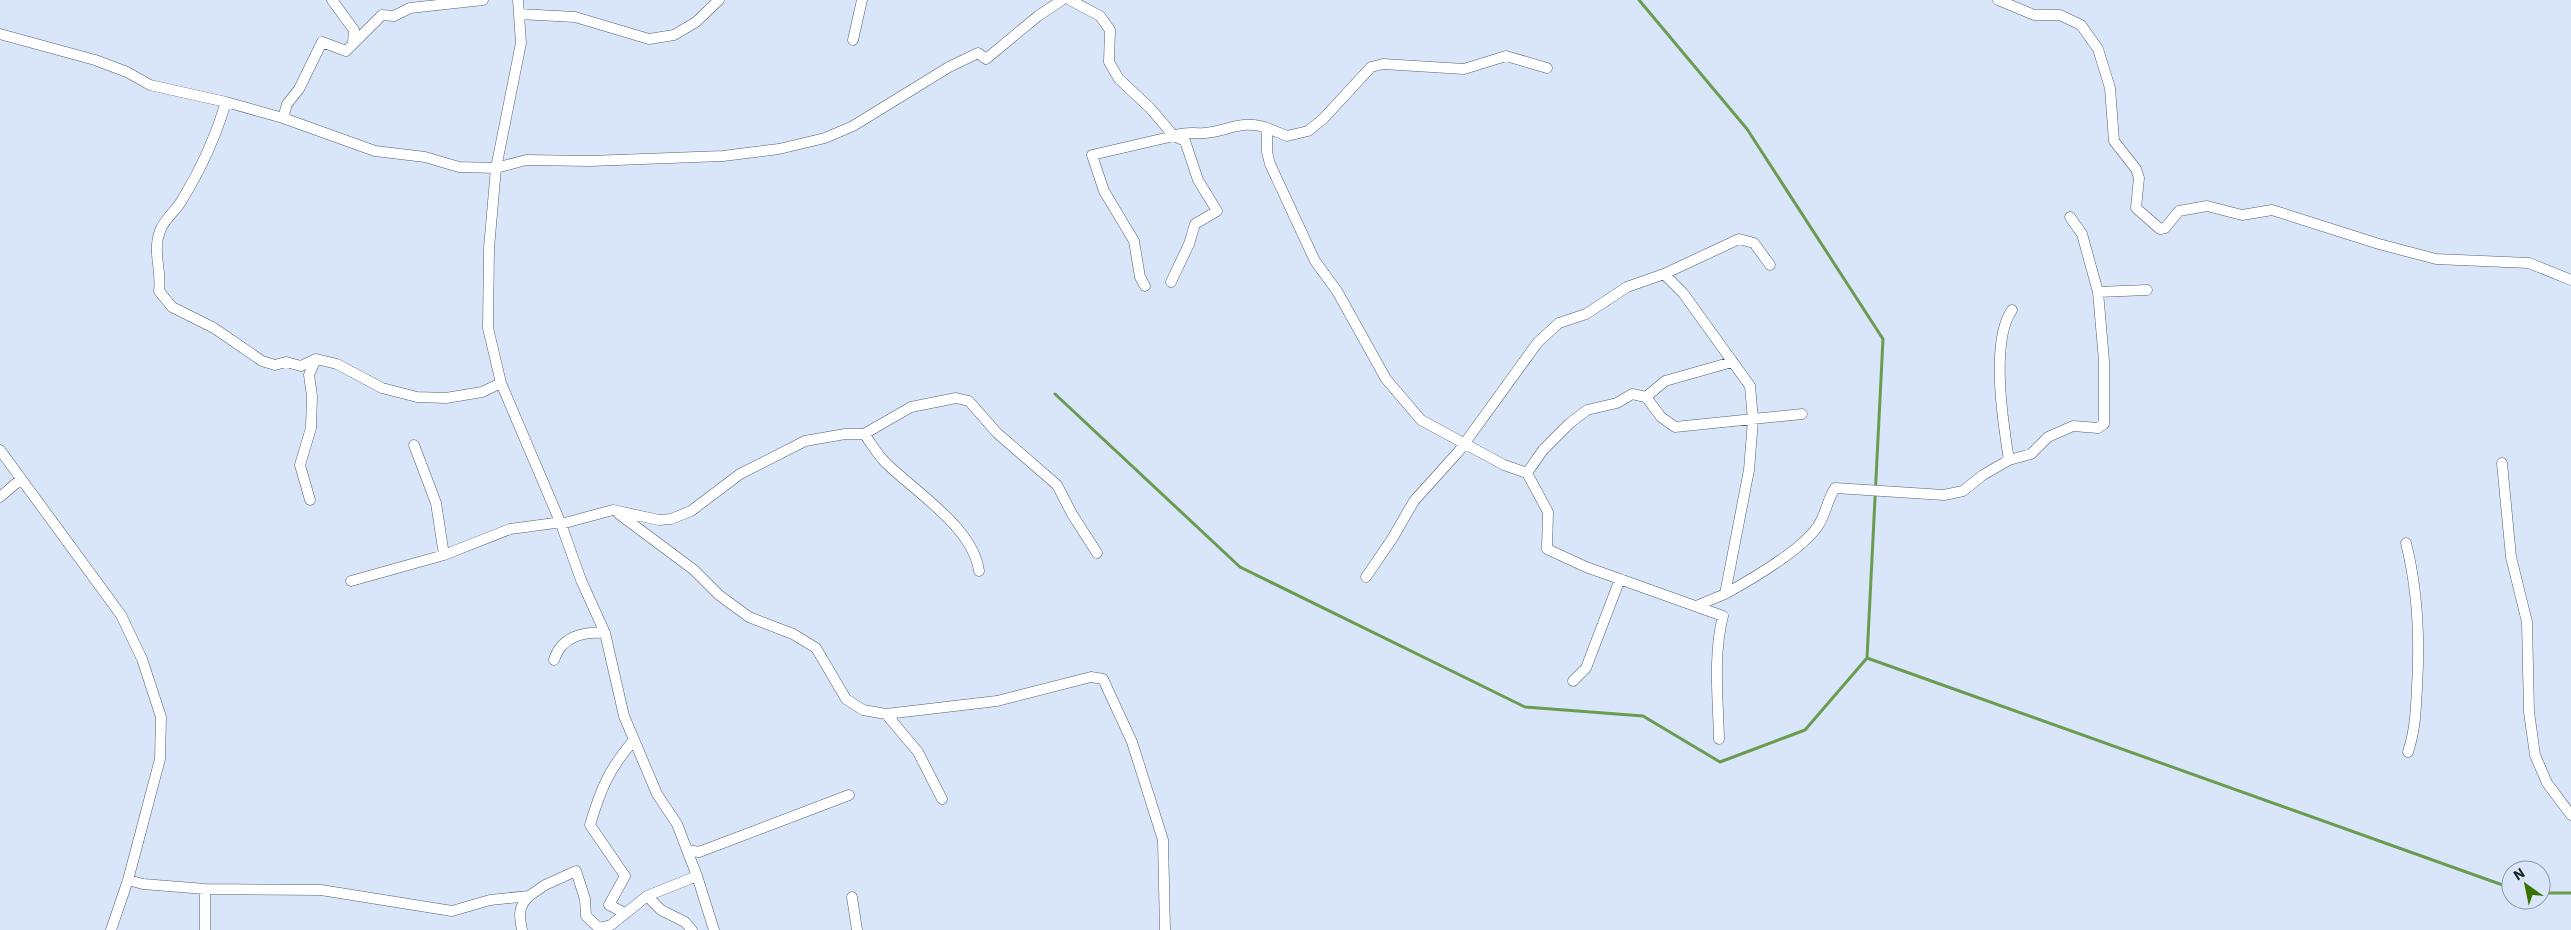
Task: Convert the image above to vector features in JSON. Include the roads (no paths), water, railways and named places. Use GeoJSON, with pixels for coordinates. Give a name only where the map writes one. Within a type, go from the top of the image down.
{"type":"FeatureCollection","features":[{"type":"Feature","properties":{"kind":"street"},"geometry":{"type":"LineString","coordinates":[[332,0],[354,30],[353,43]]}},
{"type":"Feature","properties":{"kind":"street"},"geometry":{"type":"LineString","coordinates":[[283,118],[287,104],[299,89],[322,42],[346,51],[382,15],[394,16],[411,4],[483,0]]}},
{"type":"Feature","properties":{"kind":"street"},"geometry":{"type":"LineString","coordinates":[[518,0],[520,43],[496,168],[489,248],[488,328],[501,383],[562,524],[581,580],[605,633],[624,716],[657,794],[677,824],[688,850],[714,930]]}},
{"type":"Feature","properties":{"kind":"street"},"geometry":{"type":"LineString","coordinates":[[520,14],[574,17],[649,39],[674,35],[696,22],[719,0]]}},
{"type":"Feature","properties":{"kind":"street"},"geometry":{"type":"LineString","coordinates":[[853,40],[862,0]]}},
{"type":"Feature","properties":{"kind":"street"},"geometry":{"type":"LineString","coordinates":[[0,34],[95,60],[127,72],[150,85],[226,102],[283,118],[376,151],[425,156],[459,167],[496,168],[526,160],[590,161],[722,156],[779,149],[825,138],[854,126],[949,66],[978,53],[986,59],[1038,16],[1062,0]]}},
{"type":"Feature","properties":{"kind":"street"},"geometry":{"type":"LineString","coordinates":[[1070,0],[1100,16],[1110,30],[1109,62],[1119,80],[1150,108],[1174,136],[1185,141],[1198,180],[1217,211],[1194,224],[1189,244],[1171,282]]}},
{"type":"Feature","properties":{"kind":"street"},"geometry":{"type":"LineString","coordinates":[[1998,0],[2034,15],[2060,15],[2081,25],[2098,49],[2110,88],[2114,141],[2136,169],[2139,178],[2136,208],[2160,229],[2165,228],[2179,211],[2207,206],[2242,216],[2272,210],[2436,260],[2529,262],[2571,280]]}},
{"type":"Feature","properties":{"kind":"street"},"geometry":{"type":"LineString","coordinates":[[1145,286],[1140,277],[1134,240],[1104,191],[1092,155],[1174,136],[1185,131],[1205,133],[1239,124],[1256,124],[1287,136],[1308,131],[1324,119],[1371,67],[1383,64],[1464,69],[1506,56],[1547,68]]}},
{"type":"Feature","properties":{"kind":"street"},"geometry":{"type":"LineString","coordinates":[[226,102],[216,136],[182,201],[160,229],[155,248],[161,278],[159,291],[172,307],[214,328],[262,361],[274,365],[286,362],[301,366],[316,359],[336,364],[382,388],[417,397],[446,398],[473,394],[501,383]]}},
{"type":"Feature","properties":{"kind":"street"},"geometry":{"type":"LineString","coordinates":[[1267,128],[1267,152],[1270,164],[1315,261],[1337,291],[1386,379],[1421,420],[1504,465],[1527,473],[1548,512],[1547,549],[1620,579],[1723,616],[1718,666],[1719,739]]}},
{"type":"Feature","properties":{"kind":"street"},"geometry":{"type":"LineString","coordinates":[[1696,606],[1725,594],[1759,575],[1806,542],[1819,524],[1827,499],[1835,488],[1944,495],[1963,491],[1983,475],[2009,460],[2031,454],[2048,437],[2073,426],[2098,428],[2104,424],[2104,361],[2098,292],[2082,234],[2070,217]]}},
{"type":"Feature","properties":{"kind":"street"},"geometry":{"type":"LineString","coordinates":[[1366,578],[1392,539],[1414,500],[1440,475],[1538,342],[1559,322],[1586,314],[1627,288],[1664,274],[1739,239],[1754,243],[1770,266]]}},
{"type":"Feature","properties":{"kind":"street"},"geometry":{"type":"LineString","coordinates":[[1664,274],[1683,293],[1750,386],[1753,420],[1749,470],[1725,594]]}},
{"type":"Feature","properties":{"kind":"street"},"geometry":{"type":"LineString","coordinates":[[2098,292],[2147,290]]}},
{"type":"Feature","properties":{"kind":"street"},"geometry":{"type":"LineString","coordinates":[[2009,460],[2001,414],[2001,360],[2006,319],[2012,310]]}},
{"type":"Feature","properties":{"kind":"street"},"geometry":{"type":"LineString","coordinates":[[310,500],[300,465],[311,428],[312,396],[309,375],[316,359]]}},
{"type":"Feature","properties":{"kind":"street"},"geometry":{"type":"LineString","coordinates":[[1646,397],[1665,381],[1732,362]]}},
{"type":"Feature","properties":{"kind":"street"},"geometry":{"type":"LineString","coordinates":[[1527,473],[1543,450],[1570,423],[1587,410],[1617,403],[1632,394],[1646,397],[1661,417],[1675,427],[1802,414]]}},
{"type":"Feature","properties":{"kind":"street"},"geometry":{"type":"LineString","coordinates":[[351,580],[444,555],[510,529],[555,523],[562,524],[613,510],[659,520],[671,519],[691,511],[740,474],[805,441],[845,434],[864,434],[911,407],[956,398],[970,401],[997,433],[1057,485],[1072,514],[1097,553]]}},
{"type":"Feature","properties":{"kind":"street"},"geometry":{"type":"LineString","coordinates":[[864,434],[883,460],[967,538],[977,557],[979,571]]}},
{"type":"Feature","properties":{"kind":"street"},"geometry":{"type":"LineString","coordinates":[[414,445],[436,503],[444,555]]}},
{"type":"Feature","properties":{"kind":"street"},"geometry":{"type":"LineString","coordinates":[[0,450],[121,615],[142,660],[161,717],[160,759],[128,880],[111,930]]}},
{"type":"Feature","properties":{"kind":"street"},"geometry":{"type":"LineString","coordinates":[[2502,463],[2511,557],[2527,622],[2529,712],[2535,754],[2547,783],[2571,815]]}},
{"type":"Feature","properties":{"kind":"street"},"geometry":{"type":"LineString","coordinates":[[0,497],[21,479]]}},
{"type":"Feature","properties":{"kind":"street"},"geometry":{"type":"LineString","coordinates":[[613,510],[694,570],[719,595],[749,617],[793,634],[816,648],[846,699],[863,710],[886,714],[998,702],[1091,677],[1103,679],[1132,742],[1163,840],[1165,930]]}},
{"type":"Feature","properties":{"kind":"street"},"geometry":{"type":"LineString","coordinates":[[2406,543],[2414,579],[2419,648],[2415,718],[2408,752]]}},
{"type":"Feature","properties":{"kind":"street"},"geometry":{"type":"LineString","coordinates":[[1572,681],[1586,668],[1620,579]]}},
{"type":"Feature","properties":{"kind":"street"},"geometry":{"type":"LineString","coordinates":[[554,660],[557,649],[569,638],[590,632],[605,633]]}},
{"type":"Feature","properties":{"kind":"street"},"geometry":{"type":"LineString","coordinates":[[886,714],[918,752],[942,799]]}},
{"type":"Feature","properties":{"kind":"street"},"geometry":{"type":"LineString","coordinates":[[624,913],[610,906],[625,876],[590,824],[601,788],[617,760],[634,740]]}},
{"type":"Feature","properties":{"kind":"street"},"geometry":{"type":"LineString","coordinates":[[688,850],[699,852],[849,795]]}},
{"type":"Feature","properties":{"kind":"street"},"geometry":{"type":"LineString","coordinates":[[522,930],[519,914],[523,902],[545,885],[576,871],[585,899],[586,916],[594,927],[599,928],[612,925],[624,913],[647,896],[697,876]]}},
{"type":"Feature","properties":{"kind":"street"},"geometry":{"type":"LineString","coordinates":[[128,880],[143,884],[205,889],[321,890],[452,911],[490,900],[529,896]]}},
{"type":"Feature","properties":{"kind":"street"},"geometry":{"type":"LineString","coordinates":[[205,889],[205,930]]}},
{"type":"Feature","properties":{"kind":"street"},"geometry":{"type":"LineString","coordinates":[[647,896],[661,910],[685,922],[692,930]]}},
{"type":"Feature","properties":{"kind":"street"},"geometry":{"type":"LineString","coordinates":[[852,897],[857,930]]}},
{"type":"Feature","properties":{"kind":"waterway"},"geometry":{"type":"LineString","coordinates":[[1639,0],[1747,129],[1883,339],[1867,658]]}},
{"type":"Feature","properties":{"kind":"waterway"},"geometry":{"type":"LineString","coordinates":[[1055,394],[1240,567],[1525,707],[1643,716],[1720,762],[1805,730],[1867,658],[2501,884]]}},
{"type":"Feature","properties":{"kind":"waterway"},"geometry":{"type":"LineString","coordinates":[[2551,893],[2571,893]]}}]}
